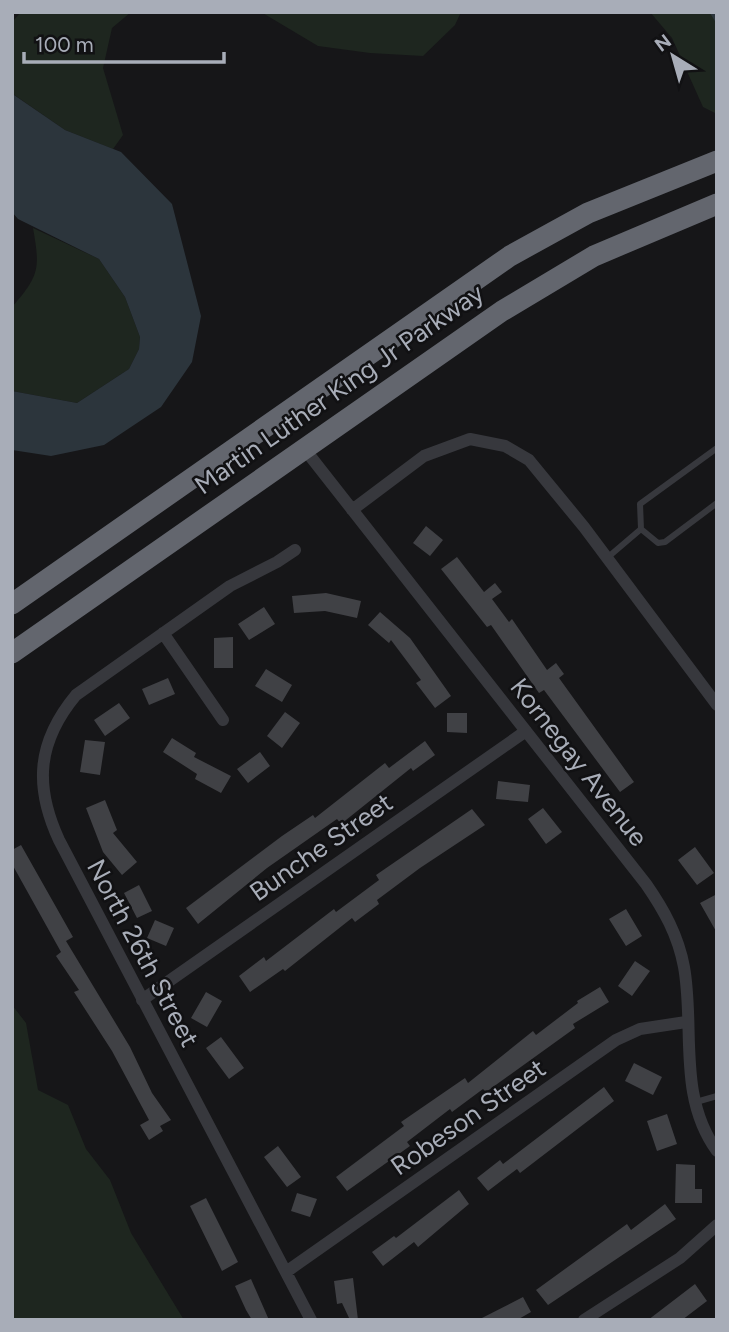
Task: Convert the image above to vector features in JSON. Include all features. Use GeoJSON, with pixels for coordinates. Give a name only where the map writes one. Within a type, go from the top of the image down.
{"type":"FeatureCollection","features":[{"type":"Feature","properties":{"kind":"highway","name":"Martin Luther King Jr Parkway"},"geometry":{"type":"LineString","coordinates":[[12,604],[510,256],[588,213],[717,161]]}},
{"type":"Feature","properties":{"kind":"highway","name":"Martin Luther King Jr Parkway"},"geometry":{"type":"LineString","coordinates":[[12,653],[303,447],[546,283],[641,233],[717,204]]}},
{"type":"Feature","properties":{"kind":"street"},"geometry":{"type":"LineString","coordinates":[[352,510],[424,456],[470,439],[505,446],[529,460],[607,558],[717,705]]}},
{"type":"Feature","properties":{"kind":"street","name":"Kornegay Avenue"},"geometry":{"type":"LineString","coordinates":[[303,447],[666,913],[684,966],[686,1022],[696,1102],[703,1126],[717,1151]]}},
{"type":"Feature","properties":{"kind":"street"},"geometry":{"type":"LineString","coordinates":[[222,720],[163,633],[230,586],[295,550]]}},
{"type":"Feature","properties":{"kind":"street","name":"North 26th Street"},"geometry":{"type":"LineString","coordinates":[[163,633],[76,695],[54,727],[42,767],[43,795],[51,822],[311,1320]]}},
{"type":"Feature","properties":{"kind":"street","name":"Bunche Street"},"geometry":{"type":"LineString","coordinates":[[142,1000],[526,731]]}},
{"type":"Feature","properties":{"kind":"street","name":"Robeson Street"},"geometry":{"type":"LineString","coordinates":[[286,1272],[616,1040],[650,1026],[686,1022]]}},
{"type":"Feature","properties":{"kind":"street"},"geometry":{"type":"LineString","coordinates":[[584,1320],[618,1301],[680,1258],[717,1225]]}},
{"type":"Feature","properties":{"kind":"lane"},"geometry":{"type":"LineString","coordinates":[[641,529],[640,504],[717,448]]}},
{"type":"Feature","properties":{"kind":"lane"},"geometry":{"type":"LineString","coordinates":[[641,529],[658,542],[665,542],[717,503]]}},
{"type":"Feature","properties":{"kind":"lane"},"geometry":{"type":"LineString","coordinates":[[607,558],[641,529]]}},
{"type":"Feature","properties":{"kind":"lane"},"geometry":{"type":"LineString","coordinates":[[696,1102],[717,1096]]}},
{"type":"Feature","properties":{"kind":"shaded area"},"geometry":{"type":"Polygon","coordinates":[[[21,12],[131,12],[112,28],[103,68],[123,135],[113,149],[65,130],[13,94],[12,31],[13,21],[21,12]]]}},
{"type":"Feature","properties":{"kind":"shaded area"},"geometry":{"type":"Polygon","coordinates":[[[261,12],[461,12],[455,25],[423,56],[318,46],[261,12]]]}},
{"type":"Feature","properties":{"kind":"shaded area"},"geometry":{"type":"Polygon","coordinates":[[[650,12],[712,12],[717,20],[717,114],[703,107],[672,38],[650,12]]]}},
{"type":"Feature","properties":{"kind":"shaded area"},"geometry":{"type":"Polygon","coordinates":[[[12,75],[14,95],[65,130],[121,152],[172,204],[201,316],[192,362],[161,407],[104,445],[51,456],[12,450],[12,391],[77,403],[129,369],[139,349],[140,337],[125,297],[99,259],[18,219],[12,212],[12,75]]]}},
{"type":"Feature","properties":{"kind":"shaded area"},"geometry":{"type":"Polygon","coordinates":[[[33,228],[99,259],[125,297],[140,337],[139,349],[129,369],[77,403],[12,391],[12,307],[28,287],[36,270],[37,253],[33,228]]]}},
{"type":"Feature","properties":{"kind":"shaded area"},"geometry":{"type":"Polygon","coordinates":[[[12,1005],[26,1023],[38,1090],[68,1105],[86,1149],[110,1180],[131,1233],[184,1320],[12,1320],[12,1005]]]}},
{"type":"Feature","properties":{"kind":"building"},"geometry":{"type":"Polygon","coordinates":[[[426,526],[443,540],[430,556],[413,543],[426,526]]]}},
{"type":"Feature","properties":{"kind":"building"},"geometry":{"type":"Polygon","coordinates":[[[457,557],[484,592],[495,583],[502,592],[492,599],[509,622],[512,619],[547,670],[556,663],[564,674],[559,678],[634,782],[620,792],[544,690],[539,693],[491,625],[487,627],[441,569],[457,557]]]}},
{"type":"Feature","properties":{"kind":"building"},"geometry":{"type":"Polygon","coordinates":[[[326,593],[361,601],[357,618],[325,611],[294,613],[292,596],[326,593]]]}},
{"type":"Feature","properties":{"kind":"building"},"geometry":{"type":"Polygon","coordinates":[[[264,607],[275,624],[249,640],[238,624],[264,607]]]}},
{"type":"Feature","properties":{"kind":"building"},"geometry":{"type":"Polygon","coordinates":[[[380,612],[410,638],[451,696],[435,708],[416,683],[421,680],[391,640],[389,643],[368,625],[380,612]]]}},
{"type":"Feature","properties":{"kind":"building"},"geometry":{"type":"Polygon","coordinates":[[[233,637],[233,668],[214,668],[214,638],[233,637]]]}},
{"type":"Feature","properties":{"kind":"building"},"geometry":{"type":"Polygon","coordinates":[[[266,669],[292,685],[282,702],[255,686],[266,669]]]}},
{"type":"Feature","properties":{"kind":"building"},"geometry":{"type":"Polygon","coordinates":[[[168,678],[175,694],[149,705],[142,689],[168,678]]]}},
{"type":"Feature","properties":{"kind":"building"},"geometry":{"type":"Polygon","coordinates":[[[119,703],[130,718],[105,736],[94,720],[119,703]]]}},
{"type":"Feature","properties":{"kind":"building"},"geometry":{"type":"Polygon","coordinates":[[[285,712],[300,723],[282,748],[267,736],[285,712]]]}},
{"type":"Feature","properties":{"kind":"building"},"geometry":{"type":"Polygon","coordinates":[[[447,713],[467,713],[467,733],[447,732],[447,713]]]}},
{"type":"Feature","properties":{"kind":"building"},"geometry":{"type":"Polygon","coordinates":[[[172,738],[196,753],[194,757],[231,776],[221,793],[195,779],[197,774],[163,752],[172,738]]]}},
{"type":"Feature","properties":{"kind":"building"},"geometry":{"type":"Polygon","coordinates":[[[85,740],[105,742],[100,775],[80,772],[85,740]]]}},
{"type":"Feature","properties":{"kind":"building"},"geometry":{"type":"Polygon","coordinates":[[[425,741],[435,755],[413,771],[411,768],[341,824],[337,819],[267,868],[198,924],[186,908],[282,836],[313,815],[315,818],[385,763],[389,768],[425,741]]]}},
{"type":"Feature","properties":{"kind":"building"},"geometry":{"type":"Polygon","coordinates":[[[260,752],[270,766],[248,783],[237,769],[260,752]]]}},
{"type":"Feature","properties":{"kind":"building"},"geometry":{"type":"Polygon","coordinates":[[[498,781],[530,785],[528,802],[496,799],[498,781]]]}},
{"type":"Feature","properties":{"kind":"building"},"geometry":{"type":"Polygon","coordinates":[[[105,800],[117,830],[113,833],[137,862],[122,875],[103,852],[86,808],[105,800]]]}},
{"type":"Feature","properties":{"kind":"building"},"geometry":{"type":"Polygon","coordinates":[[[543,808],[562,832],[546,844],[528,819],[543,808]]]}},
{"type":"Feature","properties":{"kind":"building"},"geometry":{"type":"Polygon","coordinates":[[[472,809],[485,825],[377,900],[379,904],[355,922],[352,918],[285,971],[283,969],[250,992],[239,976],[264,957],[266,961],[334,909],[336,912],[379,880],[376,875],[472,809]]]}},
{"type":"Feature","properties":{"kind":"building"},"geometry":{"type":"Polygon","coordinates":[[[21,845],[73,937],[66,941],[130,1047],[152,1093],[171,1120],[160,1126],[163,1131],[149,1140],[140,1125],[149,1120],[112,1051],[74,992],[79,990],[56,956],[61,952],[12,864],[12,850],[21,845]]]}},
{"type":"Feature","properties":{"kind":"building"},"geometry":{"type":"Polygon","coordinates":[[[695,847],[714,873],[697,885],[678,860],[695,847]]]}},
{"type":"Feature","properties":{"kind":"building"},"geometry":{"type":"Polygon","coordinates":[[[139,885],[152,911],[137,918],[124,893],[139,885]]]}},
{"type":"Feature","properties":{"kind":"building"},"geometry":{"type":"Polygon","coordinates":[[[717,894],[717,933],[700,903],[717,894]]]}},
{"type":"Feature","properties":{"kind":"building"},"geometry":{"type":"Polygon","coordinates":[[[626,909],[642,936],[626,946],[609,919],[626,909]]]}},
{"type":"Feature","properties":{"kind":"building"},"geometry":{"type":"Polygon","coordinates":[[[155,920],[174,928],[166,946],[147,938],[155,920]]]}},
{"type":"Feature","properties":{"kind":"building"},"geometry":{"type":"Polygon","coordinates":[[[635,961],[650,971],[632,996],[618,986],[635,961]]]}},
{"type":"Feature","properties":{"kind":"building"},"geometry":{"type":"Polygon","coordinates":[[[600,987],[609,1002],[573,1024],[575,1028],[486,1092],[483,1089],[452,1112],[450,1109],[407,1142],[410,1146],[347,1191],[336,1177],[404,1126],[401,1122],[465,1078],[468,1083],[533,1031],[536,1035],[578,1003],[577,1001],[600,987]]]}},
{"type":"Feature","properties":{"kind":"building"},"geometry":{"type":"Polygon","coordinates":[[[206,992],[222,1001],[207,1027],[191,1018],[206,992]]]}},
{"type":"Feature","properties":{"kind":"building"},"geometry":{"type":"Polygon","coordinates":[[[221,1037],[244,1068],[229,1079],[206,1048],[221,1037]]]}},
{"type":"Feature","properties":{"kind":"building"},"geometry":{"type":"Polygon","coordinates":[[[634,1063],[662,1077],[653,1095],[625,1081],[634,1063]]]}},
{"type":"Feature","properties":{"kind":"building"},"geometry":{"type":"Polygon","coordinates":[[[604,1087],[614,1101],[520,1173],[517,1169],[488,1191],[477,1178],[500,1160],[503,1164],[604,1087]]]}},
{"type":"Feature","properties":{"kind":"building"},"geometry":{"type":"Polygon","coordinates":[[[667,1114],[677,1144],[657,1151],[647,1121],[667,1114]]]}},
{"type":"Feature","properties":{"kind":"building"},"geometry":{"type":"Polygon","coordinates":[[[278,1146],[301,1177],[287,1187],[264,1157],[278,1146]]]}},
{"type":"Feature","properties":{"kind":"building"},"geometry":{"type":"Polygon","coordinates":[[[676,1164],[695,1165],[695,1189],[702,1189],[702,1203],[675,1203],[676,1164]]]}},
{"type":"Feature","properties":{"kind":"building"},"geometry":{"type":"Polygon","coordinates":[[[459,1190],[469,1204],[418,1247],[414,1242],[383,1266],[372,1252],[394,1236],[396,1238],[459,1190]]]}},
{"type":"Feature","properties":{"kind":"building"},"geometry":{"type":"Polygon","coordinates":[[[297,1193],[317,1199],[310,1217],[291,1211],[297,1193]]]}},
{"type":"Feature","properties":{"kind":"building"},"geometry":{"type":"Polygon","coordinates":[[[206,1198],[238,1262],[222,1271],[190,1206],[206,1198]]]}},
{"type":"Feature","properties":{"kind":"building"},"geometry":{"type":"Polygon","coordinates":[[[665,1204],[676,1219],[548,1305],[536,1290],[627,1224],[631,1230],[665,1204]]]}},
{"type":"Feature","properties":{"kind":"building"},"geometry":{"type":"Polygon","coordinates":[[[353,1278],[358,1320],[350,1320],[342,1303],[337,1304],[334,1281],[353,1278]]]}},
{"type":"Feature","properties":{"kind":"building"},"geometry":{"type":"Polygon","coordinates":[[[251,1279],[269,1320],[252,1320],[235,1286],[251,1279]]]}},
{"type":"Feature","properties":{"kind":"building"},"geometry":{"type":"Polygon","coordinates":[[[695,1284],[707,1301],[682,1320],[648,1320],[695,1284]]]}},
{"type":"Feature","properties":{"kind":"building"},"geometry":{"type":"Polygon","coordinates":[[[523,1297],[531,1312],[517,1320],[478,1320],[523,1297]]]}},
{"type":"Feature","properties":{"kind":"waterway"},"geometry":{"type":"LineString","coordinates":[[712,12],[717,20]]}}]}
